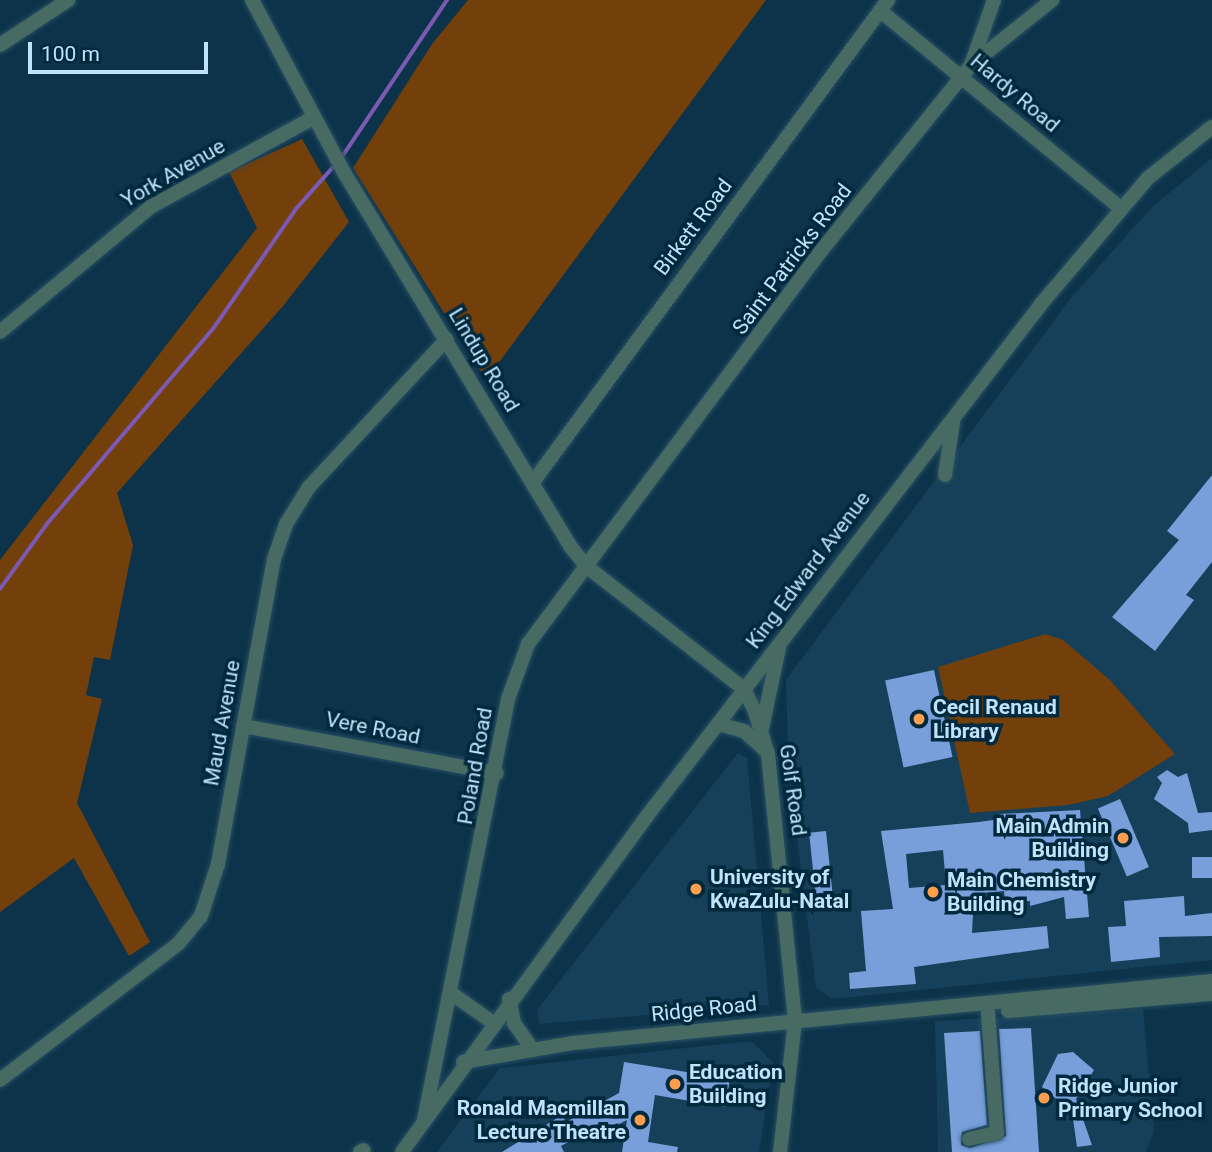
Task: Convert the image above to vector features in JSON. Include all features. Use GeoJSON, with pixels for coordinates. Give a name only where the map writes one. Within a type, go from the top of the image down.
{"type":"FeatureCollection","features":[{"type":"Feature","properties":{"kind":"street"},"geometry":{"type":"LineString","coordinates":[[0,44],[68,0]]}},
{"type":"Feature","properties":{"kind":"street","name":"Lindup Road"},"geometry":{"type":"LineString","coordinates":[[252,0],[345,174],[586,566],[744,689]]}},
{"type":"Feature","properties":{"kind":"street"},"geometry":{"type":"LineString","coordinates":[[967,71],[994,0]]}},
{"type":"Feature","properties":{"kind":"street","name":"Saint Patricks Road"},"geometry":{"type":"LineString","coordinates":[[586,566],[821,251],[967,71],[1052,0]]}},
{"type":"Feature","properties":{"kind":"street","name":"Hardy Road"},"geometry":{"type":"LineString","coordinates":[[885,6],[967,71],[1120,208]]}},
{"type":"Feature","properties":{"kind":"street","name":"Birkett Road"},"geometry":{"type":"LineString","coordinates":[[533,482],[885,6]]}},
{"type":"Feature","properties":{"kind":"street","name":"York Avenue"},"geometry":{"type":"LineString","coordinates":[[0,332],[135,217],[313,118]]}},
{"type":"Feature","properties":{"kind":"street","name":"King Edward Avenue"},"geometry":{"type":"LineString","coordinates":[[402,1152],[509,999],[957,411],[1120,208],[1169,159],[1212,127]]}},
{"type":"Feature","properties":{"kind":"street","name":"Maud Avenue"},"geometry":{"type":"LineString","coordinates":[[0,1080],[179,943],[201,916],[218,864],[274,559],[296,503],[447,339]]}},
{"type":"Feature","properties":{"kind":"street"},"geometry":{"type":"LineString","coordinates":[[945,475],[948,438],[957,411]]}},
{"type":"Feature","properties":{"kind":"street","name":"Poland Road"},"geometry":{"type":"LineString","coordinates":[[424,1120],[515,669],[586,566]]}},
{"type":"Feature","properties":{"kind":"street"},"geometry":{"type":"LineString","coordinates":[[762,728],[782,640]]}},
{"type":"Feature","properties":{"kind":"street","name":"Golf Road"},"geometry":{"type":"LineString","coordinates":[[744,689],[762,728],[768,754],[795,1021],[780,1152]]}},
{"type":"Feature","properties":{"kind":"street"},"geometry":{"type":"LineString","coordinates":[[718,724],[744,732],[768,754]]}},
{"type":"Feature","properties":{"kind":"street","name":"Vere Road"},"geometry":{"type":"LineString","coordinates":[[243,726],[496,773]]}},
{"type":"Feature","properties":{"kind":"street","name":"Ridge Road"},"geometry":{"type":"LineString","coordinates":[[463,1062],[532,1049],[795,1021],[951,1010],[1212,981]]}},
{"type":"Feature","properties":{"kind":"street"},"geometry":{"type":"LineString","coordinates":[[451,993],[492,1022]]}},
{"type":"Feature","properties":{"kind":"street","name":"Ridge Road"},"geometry":{"type":"LineString","coordinates":[[951,1010],[988,1012],[1212,994]]}},
{"type":"Feature","properties":{"kind":"street"},"geometry":{"type":"LineString","coordinates":[[509,999],[512,1016],[532,1049]]}},
{"type":"Feature","properties":{"kind":"street"},"geometry":{"type":"LineString","coordinates":[[969,1139],[997,1133],[988,1012]]}},
{"type":"Feature","properties":{"kind":"shaded area"},"geometry":{"type":"Polygon","coordinates":[[[468,0],[766,0],[486,380],[353,168],[432,44],[468,0]]]}},
{"type":"Feature","properties":{"kind":"shaded area"},"geometry":{"type":"Polygon","coordinates":[[[302,139],[349,222],[283,306],[117,493],[133,545],[110,660],[94,657],[86,695],[102,699],[77,803],[150,942],[129,956],[74,858],[0,912],[0,560],[257,228],[229,172],[302,139]]]}},
{"type":"Feature","properties":{"kind":"shaded area"},"geometry":{"type":"Polygon","coordinates":[[[1212,158],[1212,960],[832,999],[816,988],[789,775],[786,680],[1071,298],[1152,207],[1212,158]]]}},
{"type":"Feature","properties":{"kind":"shaded area"},"geometry":{"type":"Polygon","coordinates":[[[1045,634],[1063,640],[1110,680],[1175,754],[1108,796],[1068,805],[970,813],[938,667],[1045,634]]]}},
{"type":"Feature","properties":{"kind":"shaded area","name":"University of KwaZulu-Natal"},"geometry":{"type":"Polygon","coordinates":[[[738,753],[747,758],[769,1005],[539,1024],[537,1010],[738,753]]]}},
{"type":"Feature","properties":{"kind":"shaded area","name":"Ridge Junior Primary School"},"geometry":{"type":"Polygon","coordinates":[[[1143,1009],[1154,1131],[1146,1152],[938,1152],[935,1021],[1143,1009]]]}},
{"type":"Feature","properties":{"kind":"shaded area"},"geometry":{"type":"Polygon","coordinates":[[[751,1041],[773,1062],[759,1152],[437,1152],[500,1068],[751,1041]]]}},
{"type":"Feature","properties":{"kind":"building"},"geometry":{"type":"Polygon","coordinates":[[[1212,475],[1212,562],[1186,595],[1194,600],[1155,651],[1112,617],[1179,540],[1167,531],[1212,475]]]}},
{"type":"Feature","properties":{"kind":"building","name":"Cecil Renaud Library"},"geometry":{"type":"Polygon","coordinates":[[[934,670],[953,757],[904,767],[885,680],[934,670]]]}},
{"type":"Feature","properties":{"kind":"building"},"geometry":{"type":"Polygon","coordinates":[[[1167,770],[1178,777],[1187,773],[1198,813],[1212,812],[1212,830],[1189,833],[1188,823],[1154,799],[1162,783],[1157,777],[1167,770]]]}},
{"type":"Feature","properties":{"kind":"building","name":"Main Admin Building"},"geometry":{"type":"Polygon","coordinates":[[[1120,799],[1149,867],[1127,876],[1098,808],[1120,799]]]}},
{"type":"Feature","properties":{"kind":"building"},"geometry":{"type":"Polygon","coordinates":[[[1080,810],[1089,917],[1066,919],[1064,897],[1030,906],[1030,901],[1005,903],[1004,891],[974,894],[972,933],[1047,926],[1049,948],[914,967],[916,984],[850,989],[849,973],[866,971],[861,911],[893,909],[881,831],[1000,819],[1000,814],[1080,810]],[[943,850],[906,854],[909,888],[946,885],[943,850]]]}},
{"type":"Feature","properties":{"kind":"building"},"geometry":{"type":"Polygon","coordinates":[[[826,831],[832,892],[815,893],[809,833],[826,831]]]}},
{"type":"Feature","properties":{"kind":"building"},"geometry":{"type":"Polygon","coordinates":[[[1192,857],[1212,857],[1212,878],[1192,878],[1192,857]]]}},
{"type":"Feature","properties":{"kind":"building"},"geometry":{"type":"Polygon","coordinates":[[[1184,896],[1185,916],[1212,913],[1212,936],[1159,937],[1160,957],[1111,962],[1108,927],[1126,926],[1124,901],[1184,896]]]}},
{"type":"Feature","properties":{"kind":"building"},"geometry":{"type":"Polygon","coordinates":[[[1031,1028],[1039,1152],[952,1152],[944,1033],[980,1031],[987,1125],[962,1132],[961,1145],[970,1148],[1006,1136],[999,1029],[1031,1028]]]}},
{"type":"Feature","properties":{"kind":"building"},"geometry":{"type":"Polygon","coordinates":[[[1073,1052],[1094,1070],[1076,1099],[1092,1145],[1077,1147],[1072,1112],[1042,1087],[1058,1054],[1073,1052]]]}},
{"type":"Feature","properties":{"kind":"building"},"geometry":{"type":"Polygon","coordinates":[[[624,1062],[730,1079],[725,1107],[655,1095],[648,1142],[678,1147],[677,1152],[622,1152],[627,1120],[594,1137],[591,1130],[561,1146],[564,1152],[502,1152],[562,1115],[566,1122],[619,1093],[624,1062]]]}},
{"type":"Feature","properties":{"kind":"waterway"},"geometry":{"type":"LineString","coordinates":[[342,157],[447,0]]}},
{"type":"Feature","properties":{"kind":"waterway"},"geometry":{"type":"LineString","coordinates":[[0,589],[47,524],[213,329],[296,209],[335,165]]}},
{"type":"Feature","properties":{"kind":"place","name":"Cecil Renaud Library"},"geometry":{"type":"Point","coordinates":[919,719]}},
{"type":"Feature","properties":{"kind":"place","name":"Main Admin Building"},"geometry":{"type":"Point","coordinates":[1123,838]}},
{"type":"Feature","properties":{"kind":"place","name":"University of KwaZulu-Natal"},"geometry":{"type":"Point","coordinates":[696,889]}},
{"type":"Feature","properties":{"kind":"place","name":"Main Chemistry Building"},"geometry":{"type":"Point","coordinates":[933,892]}},
{"type":"Feature","properties":{"kind":"place","name":"Education Building"},"geometry":{"type":"Point","coordinates":[675,1084]}},
{"type":"Feature","properties":{"kind":"place","name":"Ridge Junior Primary School"},"geometry":{"type":"Point","coordinates":[1044,1098]}},
{"type":"Feature","properties":{"kind":"place","name":"Ronald Macmillan Lecture Theatre"},"geometry":{"type":"Point","coordinates":[640,1120]}}]}
